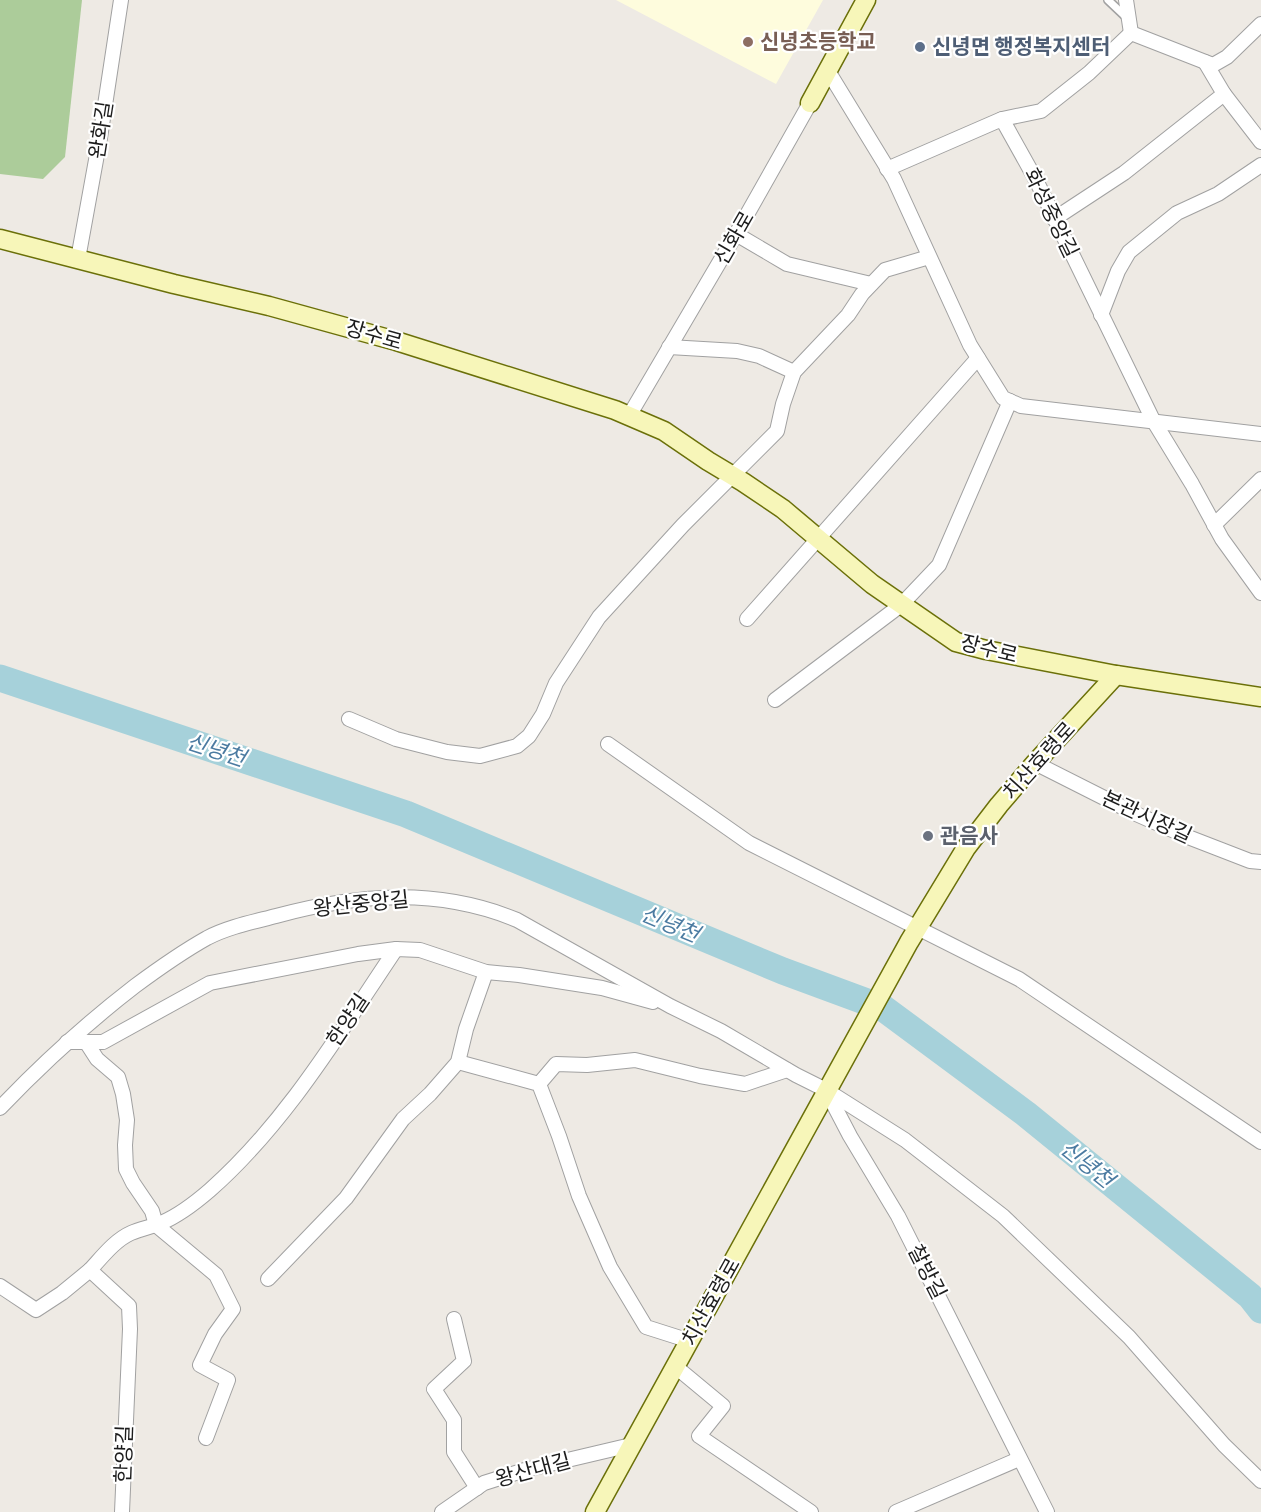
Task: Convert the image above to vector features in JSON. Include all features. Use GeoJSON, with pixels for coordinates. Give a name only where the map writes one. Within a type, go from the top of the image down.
{"type":"FeatureCollection","features":[{"type":"Feature","properties":{"kind":"street","name":"완화길"},"geometry":{"type":"LineString","coordinates":[[78,259],[100,138],[121,0]]}},
{"type":"Feature","properties":{"kind":"street"},"geometry":{"type":"LineString","coordinates":[[810,103],[866,0]]}},
{"type":"Feature","properties":{"kind":"street"},"geometry":{"type":"LineString","coordinates":[[887,169],[1002,119],[1041,111],[1089,73],[1130,26],[1126,0]]}},
{"type":"Feature","properties":{"kind":"street"},"geometry":{"type":"LineString","coordinates":[[1130,26],[1213,65],[1227,57],[1261,24]]}},
{"type":"Feature","properties":{"kind":"street"},"geometry":{"type":"LineString","coordinates":[[1205,62],[1224,94],[1261,142]]}},
{"type":"Feature","properties":{"kind":"street"},"geometry":{"type":"LineString","coordinates":[[828,71],[887,169],[978,358],[1003,398],[1021,406],[1056,411],[1153,420],[1261,434]]}},
{"type":"Feature","properties":{"kind":"street"},"geometry":{"type":"LineString","coordinates":[[1054,219],[1124,173],[1224,94]]}},
{"type":"Feature","properties":{"kind":"street","name":"신화로"},"geometry":{"type":"LineString","coordinates":[[629,416],[810,103]]}},
{"type":"Feature","properties":{"kind":"street","name":"화성중앙길"},"geometry":{"type":"LineString","coordinates":[[1002,119],[1153,420],[1222,539],[1261,593]]}},
{"type":"Feature","properties":{"kind":"street"},"geometry":{"type":"LineString","coordinates":[[1101,315],[1118,271],[1129,252],[1177,213],[1218,194],[1261,165]]}},
{"type":"Feature","properties":{"kind":"street"},"geometry":{"type":"LineString","coordinates":[[736,234],[787,264],[871,284]]}},
{"type":"Feature","properties":{"kind":"street","name":"장수로"},"geometry":{"type":"LineString","coordinates":[[0,239],[270,306],[396,341],[629,416],[664,431],[783,509],[872,584],[956,642],[1116,675],[1261,698]]}},
{"type":"Feature","properties":{"kind":"street"},"geometry":{"type":"LineString","coordinates":[[349,720],[396,739],[447,752],[480,756],[517,746],[528,736],[543,714],[556,683],[599,617],[682,525],[777,431],[794,372],[848,315],[862,294],[885,270],[929,257]]}},
{"type":"Feature","properties":{"kind":"street"},"geometry":{"type":"LineString","coordinates":[[669,347],[737,351],[759,356],[794,372]]}},
{"type":"Feature","properties":{"kind":"street"},"geometry":{"type":"LineString","coordinates":[[747,619],[978,358]]}},
{"type":"Feature","properties":{"kind":"street"},"geometry":{"type":"LineString","coordinates":[[775,700],[901,604],[939,564],[1010,401]]}},
{"type":"Feature","properties":{"kind":"street"},"geometry":{"type":"LineString","coordinates":[[1214,525],[1261,478]]}},
{"type":"Feature","properties":{"kind":"street","name":"치산효령로"},"geometry":{"type":"LineString","coordinates":[[595,1512],[826,1090],[913,935],[966,848],[1035,763],[1116,675]]}},
{"type":"Feature","properties":{"kind":"street"},"geometry":{"type":"LineString","coordinates":[[608,744],[749,843],[913,935],[1019,979],[1261,1142]]}},
{"type":"Feature","properties":{"kind":"street","name":"본관시장길"},"geometry":{"type":"LineString","coordinates":[[1035,763],[1134,813],[1188,837],[1250,861],[1261,862]]}},
{"type":"Feature","properties":{"kind":"street","name":"왕산중앙길"},"geometry":{"type":"LineString","coordinates":[[0,1108],[97,1016],[158,969],[208,938],[239,926],[339,901],[400,896],[471,904],[500,913],[525,925],[670,1006],[722,1031],[787,1070],[826,1090],[904,1140],[1003,1216],[1129,1337],[1224,1445],[1261,1480]]}},
{"type":"Feature","properties":{"kind":"street"},"geometry":{"type":"LineString","coordinates":[[68,1042],[103,1042],[210,983],[358,954],[396,949],[420,950],[486,972],[602,988],[670,1006]]}},
{"type":"Feature","properties":{"kind":"street","name":"한양길"},"geometry":{"type":"LineString","coordinates":[[0,1286],[36,1310],[62,1293],[90,1270],[106,1252],[129,1233],[156,1225],[192,1206],[222,1179],[257,1142],[334,1043],[396,949]]}},
{"type":"Feature","properties":{"kind":"street"},"geometry":{"type":"LineString","coordinates":[[268,1279],[346,1198],[404,1119],[458,1062],[466,1029],[486,972]]}},
{"type":"Feature","properties":{"kind":"street"},"geometry":{"type":"LineString","coordinates":[[86,1042],[97,1059],[118,1077],[127,1120],[126,1169],[152,1211],[156,1225],[216,1275],[232,1309],[215,1334],[200,1365],[228,1380],[206,1438]]}},
{"type":"Feature","properties":{"kind":"street"},"geometry":{"type":"LineString","coordinates":[[539,1084],[556,1064],[587,1065],[635,1060],[745,1084],[787,1070]]}},
{"type":"Feature","properties":{"kind":"street"},"geometry":{"type":"LineString","coordinates":[[458,1062],[539,1084]]}},
{"type":"Feature","properties":{"kind":"street"},"geometry":{"type":"LineString","coordinates":[[539,1084],[579,1196],[616,1277],[646,1327],[690,1341]]}},
{"type":"Feature","properties":{"kind":"street","name":"찰방길"},"geometry":{"type":"LineString","coordinates":[[826,1090],[850,1136],[898,1215],[1047,1512]]}},
{"type":"Feature","properties":{"kind":"street","name":"한양길"},"geometry":{"type":"LineString","coordinates":[[90,1270],[129,1306],[122,1512]]}},
{"type":"Feature","properties":{"kind":"street"},"geometry":{"type":"LineString","coordinates":[[454,1319],[464,1362],[434,1389],[454,1420],[454,1452],[477,1488]]}},
{"type":"Feature","properties":{"kind":"street"},"geometry":{"type":"LineString","coordinates":[[676,1367],[723,1406],[699,1436],[811,1512]]}},
{"type":"Feature","properties":{"kind":"street","name":"왕산대길"},"geometry":{"type":"LineString","coordinates":[[442,1512],[484,1483],[525,1470],[631,1445]]}},
{"type":"Feature","properties":{"kind":"street"},"geometry":{"type":"LineString","coordinates":[[896,1512],[1019,1459]]}},
{"type":"Feature","properties":{"kind":"lane"},"geometry":{"type":"LineString","coordinates":[[1108,0],[1130,26]]}},
{"type":"Feature","properties":{"kind":"shaded area","name":"신녕초등학교"},"geometry":{"type":"Polygon","coordinates":[[[616,0],[823,0],[776,84],[616,0]]]}},
{"type":"Feature","properties":{"kind":"green space"},"geometry":{"type":"Polygon","coordinates":[[[0,0],[82,0],[65,157],[43,179],[0,174],[0,0]]]}},
{"type":"Feature","properties":{"kind":"waterway","name":"신녕천"},"geometry":{"type":"LineString","coordinates":[[0,678],[406,814],[783,971],[883,1008],[1026,1114],[1250,1296],[1261,1310]]}},
{"type":"Feature","properties":{"kind":"place","name":"신녕초등학교"},"geometry":{"type":"Point","coordinates":[748,42]}},
{"type":"Feature","properties":{"kind":"place","name":"신녕면 행정복지센터"},"geometry":{"type":"Point","coordinates":[920,47]}},
{"type":"Feature","properties":{"kind":"place","name":"관음사"},"geometry":{"type":"Point","coordinates":[928,836]}}]}
